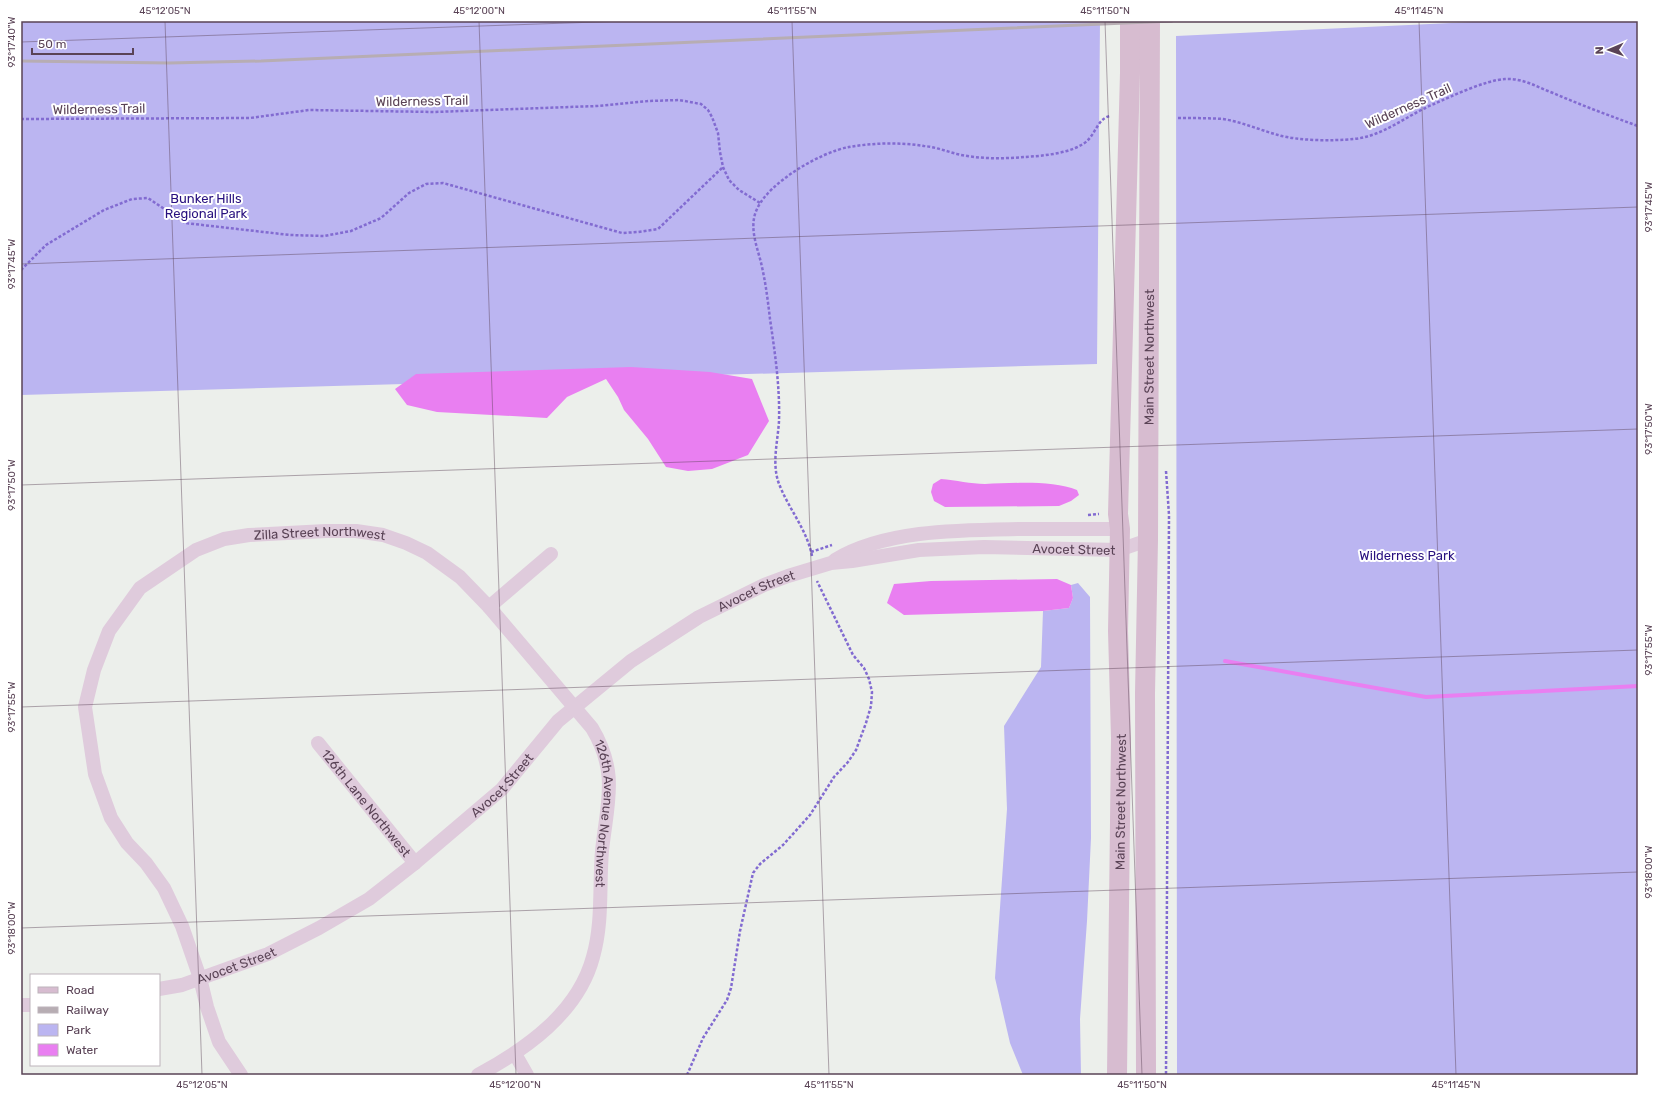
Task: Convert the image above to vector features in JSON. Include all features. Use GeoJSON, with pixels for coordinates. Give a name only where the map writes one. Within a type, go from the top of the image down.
{"type":"FeatureCollection","features":[{"type":"Feature","properties":{"kind":"main road","name":"Main Street Northwest"},"geometry":{"type":"LineString","coordinates":[[1117,1075],[1123,548],[1118,514],[1130,73],[1130,21]]}},
{"type":"Feature","properties":{"kind":"main road","name":"Main Street Northwest"},"geometry":{"type":"LineString","coordinates":[[1146,1075],[1145,694],[1148,540],[1150,21]]}},
{"type":"Feature","properties":{"kind":"main road","name":"Main Street Northwest"},"geometry":{"type":"LineString","coordinates":[[1123,548],[1136,567],[1135,670],[1145,694]]}},
{"type":"Feature","properties":{"kind":"street","name":"Avocet Street"},"geometry":{"type":"LineString","coordinates":[[831,563],[848,553],[904,536],[917,534],[970,530],[1120,529]]}},
{"type":"Feature","properties":{"kind":"street","name":"Zilla Street Northwest"},"geometry":{"type":"LineString","coordinates":[[200,978],[182,926],[164,888],[146,863],[127,843],[111,818],[95,774],[86,707],[94,670],[109,631],[140,588],[196,550],[224,540],[249,535],[356,531],[383,535],[406,543],[427,553],[460,577],[489,607]]}},
{"type":"Feature","properties":{"kind":"street","name":"Avocet Street"},"geometry":{"type":"LineString","coordinates":[[160,989],[182,985],[268,954],[320,928],[370,899],[502,789],[558,721],[631,661],[699,617],[764,585],[831,563],[919,550],[976,547],[1123,548],[1148,540]]}},
{"type":"Feature","properties":{"kind":"street"},"geometry":{"type":"LineString","coordinates":[[489,607],[552,554]]}},
{"type":"Feature","properties":{"kind":"street","name":"126th Avenue Northwest"},"geometry":{"type":"LineString","coordinates":[[478,1075],[515,1054],[544,1032],[570,1003],[583,981],[593,957],[599,919],[602,852],[610,794],[609,776],[601,743],[592,728],[489,607]]}},
{"type":"Feature","properties":{"kind":"street","name":"126th Lane Northwest"},"geometry":{"type":"LineString","coordinates":[[318,743],[415,862]]}},
{"type":"Feature","properties":{"kind":"street"},"geometry":{"type":"LineString","coordinates":[[200,978],[207,1007],[219,1042],[241,1075]]}},
{"type":"Feature","properties":{"kind":"street"},"geometry":{"type":"LineString","coordinates":[[515,1054],[527,1075]]}},
{"type":"Feature","properties":{"kind":"path","name":"Wilderness Trail"},"geometry":{"type":"LineString","coordinates":[[1178,118],[1223,119],[1293,138],[1319,140],[1354,139],[1386,130],[1433,104],[1489,82],[1512,79],[1530,82],[1552,93],[1638,126]]}},
{"type":"Feature","properties":{"kind":"path","name":"Wilderness Trail"},"geometry":{"type":"LineString","coordinates":[[21,119],[250,118],[309,110],[434,112],[596,106],[679,100],[701,104],[708,110],[718,133],[723,167],[729,180],[739,190],[760,204]]}},
{"type":"Feature","properties":{"kind":"path"},"geometry":{"type":"LineString","coordinates":[[687,1075],[703,1038],[728,1000],[740,931],[753,873],[760,864],[783,845],[810,815],[834,777],[848,762],[856,750],[868,717],[872,692],[870,679],[864,668],[853,655],[816,579],[808,541],[778,480],[775,460],[779,420],[778,380],[765,284],[753,230],[754,220],[760,204],[780,182],[813,161],[838,150],[861,145],[903,144],[926,146],[971,156],[1000,158],[1026,157],[1055,153],[1080,146],[1088,140],[1102,119],[1111,116]]}},
{"type":"Feature","properties":{"kind":"path"},"geometry":{"type":"LineString","coordinates":[[21,270],[46,245],[104,210],[132,199],[148,198],[185,223],[290,235],[324,236],[351,231],[381,218],[409,193],[426,184],[443,183],[622,233],[658,229],[723,167]]}},
{"type":"Feature","properties":{"kind":"path"},"geometry":{"type":"LineString","coordinates":[[1166,469],[1169,515],[1166,1075]]}},
{"type":"Feature","properties":{"kind":"green space","name":"Bunker Hills Regional Park"},"geometry":{"type":"Polygon","coordinates":[[[21,21],[1100,21],[1097,364],[21,395],[21,21]]]}},
{"type":"Feature","properties":{"kind":"green space","name":"Wilderness Park"},"geometry":{"type":"Polygon","coordinates":[[[1494,21],[1638,21],[1638,1075],[1177,1075],[1176,36],[1494,21]]]}},
{"type":"Feature","properties":{"kind":"green space"},"geometry":{"type":"Polygon","coordinates":[[[1078,583],[1090,597],[1091,838],[1080,1019],[1081,1075],[1023,1075],[1010,1043],[995,978],[1007,809],[1004,726],[1041,667],[1043,611],[1069,608],[1073,598],[1071,585],[1078,583]]]}},
{"type":"Feature","properties":{"kind":"water"},"geometry":{"type":"Polygon","coordinates":[[[631,367],[710,372],[752,379],[769,421],[748,455],[712,469],[688,471],[666,467],[648,439],[624,410],[618,397],[606,379],[567,397],[547,418],[437,412],[407,405],[395,389],[416,374],[631,367]]]}},
{"type":"Feature","properties":{"kind":"water"},"geometry":{"type":"Polygon","coordinates":[[[941,479],[980,484],[1044,483],[1077,490],[1079,495],[1071,501],[1059,506],[945,507],[934,501],[931,492],[933,484],[941,479]]]}},
{"type":"Feature","properties":{"kind":"water"},"geometry":{"type":"Polygon","coordinates":[[[1057,579],[1071,585],[1073,598],[1069,608],[1043,611],[904,615],[887,603],[894,584],[931,581],[1057,579]]]}},
{"type":"Feature","properties":{"kind":"waterway"},"geometry":{"type":"LineString","coordinates":[[1225,661],[1426,697],[1638,686]]}},
{"type":"Feature","properties":{"kind":"railway"},"geometry":{"type":"LineString","coordinates":[[21,61],[169,63],[261,61],[1172,21]]}}]}
